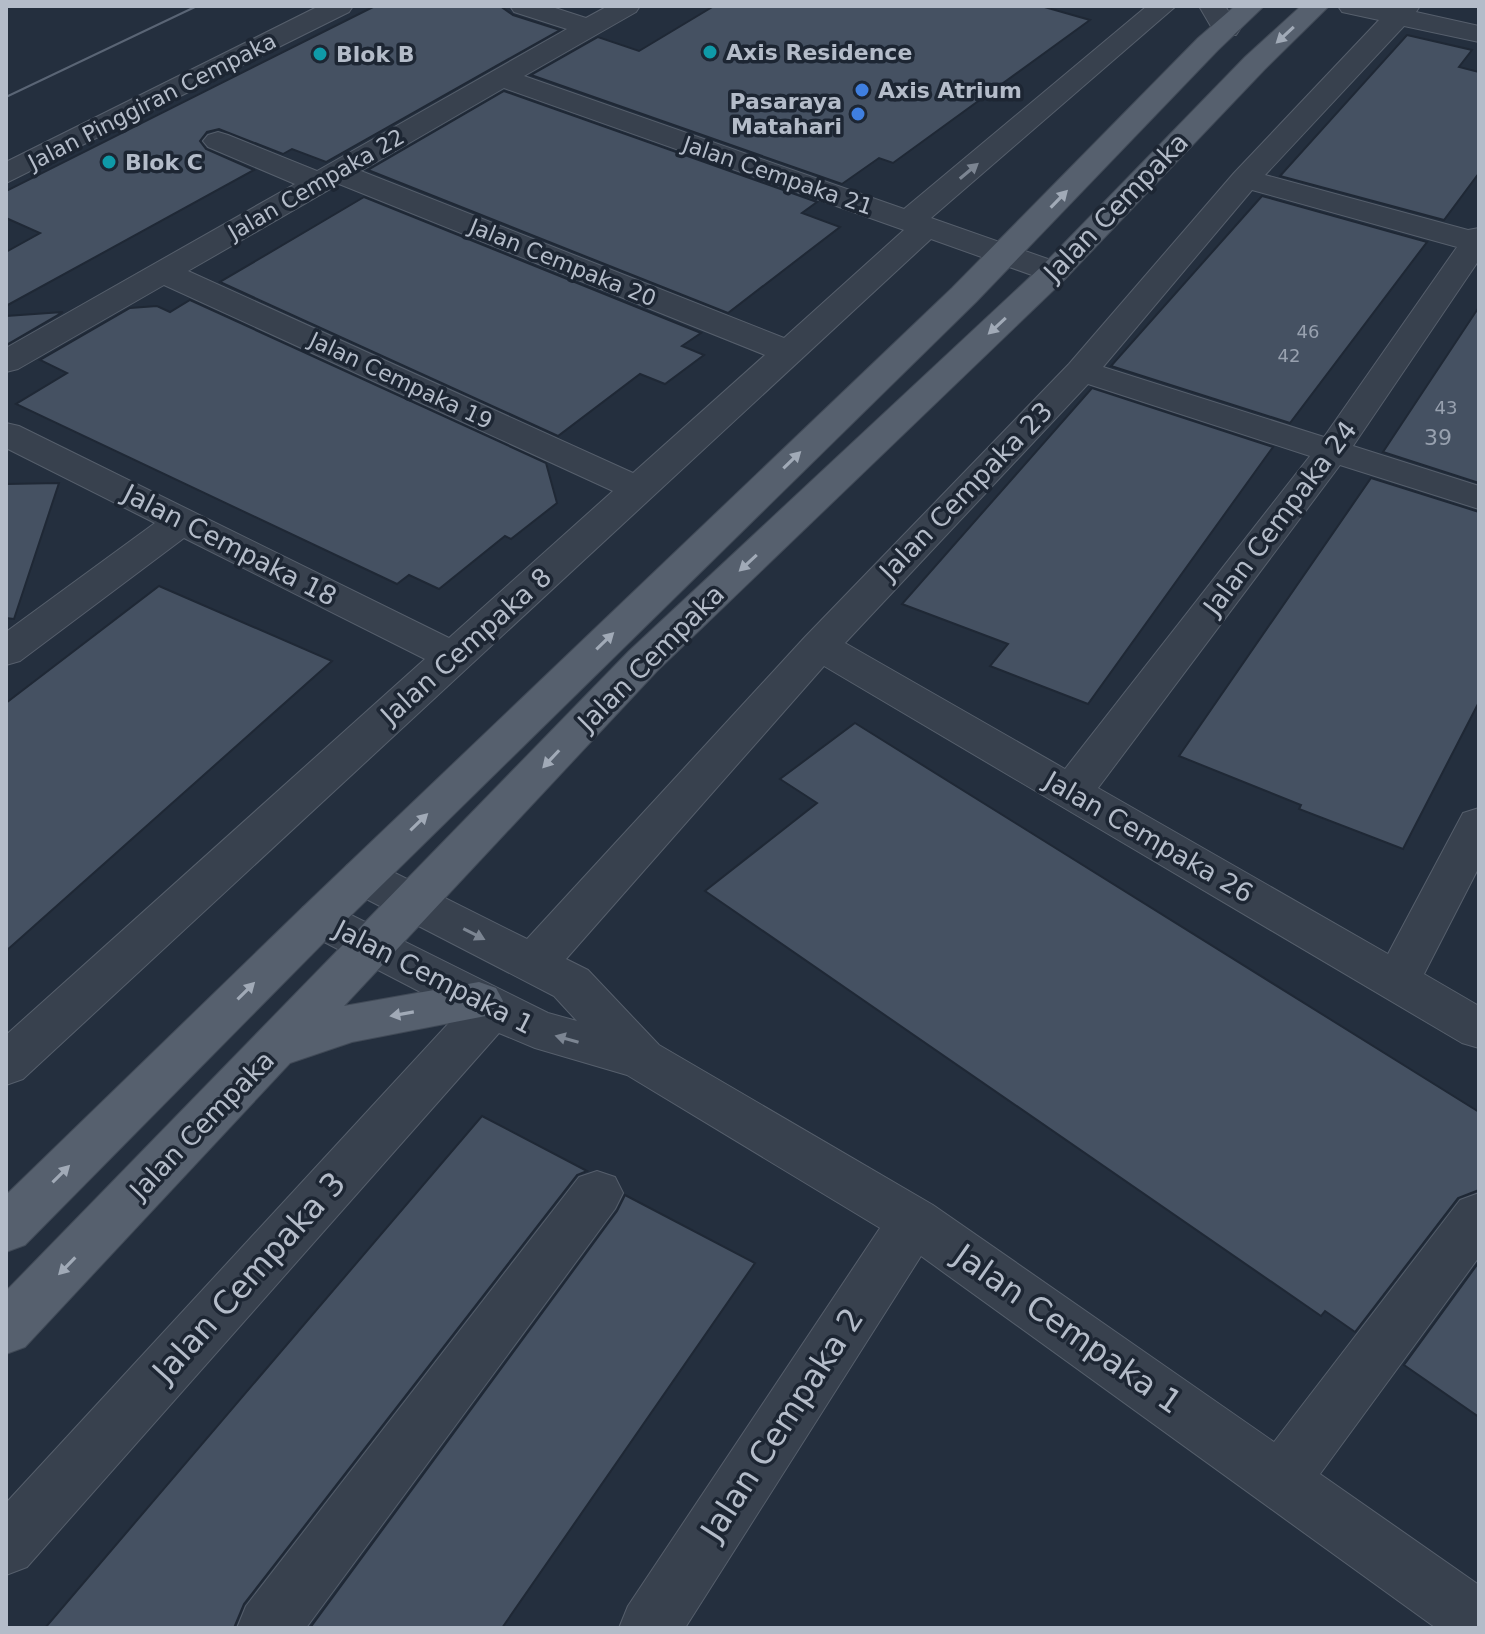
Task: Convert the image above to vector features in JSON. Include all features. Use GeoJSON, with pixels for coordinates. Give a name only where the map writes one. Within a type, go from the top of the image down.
{"type":"FeatureCollection","features":[{"type":"Feature","properties":{"kind":"main road","name":"Jalan Cempaka"},"geometry":{"type":"LineString","coordinates":[[6,1229],[319,919],[1005,255],[1219,17],[1251,6]]}},
{"type":"Feature","properties":{"kind":"main road","name":"Jalan Cempaka"},"geometry":{"type":"LineString","coordinates":[[6,1329],[643,661],[1054,272],[1255,63],[1316,6]]}},
{"type":"Feature","properties":{"kind":"main road"},"geometry":{"type":"LineString","coordinates":[[276,1048],[350,1023],[485,1004]]}},
{"type":"Feature","properties":{"kind":"street","name":"Jalan Pinggiran Cempaka"},"geometry":{"type":"LineString","coordinates":[[6,174],[340,6]]}},
{"type":"Feature","properties":{"kind":"street"},"geometry":{"type":"LineString","coordinates":[[523,6],[589,28]]}},
{"type":"Feature","properties":{"kind":"street","name":"Jalan Cempaka 22"},"geometry":{"type":"LineString","coordinates":[[6,362],[627,6]]}},
{"type":"Feature","properties":{"kind":"street","name":"Jalan Cempaka 8"},"geometry":{"type":"LineString","coordinates":[[6,1065],[789,352],[918,224],[1163,6]]}},
{"type":"Feature","properties":{"kind":"street"},"geometry":{"type":"LineString","coordinates":[[1351,6],[1402,11],[1479,34]]}},
{"type":"Feature","properties":{"kind":"street","name":"Jalan Cempaka 23"},"geometry":{"type":"LineString","coordinates":[[533,964],[819,646],[1081,371],[1245,179],[1402,11]]}},
{"type":"Feature","properties":{"kind":"street","name":"Jalan Cempaka 21"},"geometry":{"type":"LineString","coordinates":[[502,78],[1054,272]]}},
{"type":"Feature","properties":{"kind":"street","name":"Jalan Cempaka 20"},"geometry":{"type":"LineString","coordinates":[[218,141],[328,177],[789,352]]}},
{"type":"Feature","properties":{"kind":"street"},"geometry":{"type":"LineString","coordinates":[[1245,179],[1478,241]]}},
{"type":"Feature","properties":{"kind":"street","name":"Jalan Cempaka 24"},"geometry":{"type":"LineString","coordinates":[[1071,792],[1332,451],[1478,241]]}},
{"type":"Feature","properties":{"kind":"street","name":"Jalan Cempaka 19"},"geometry":{"type":"LineString","coordinates":[[163,272],[639,489]]}},
{"type":"Feature","properties":{"kind":"street"},"geometry":{"type":"LineString","coordinates":[[1081,371],[1479,498]]}},
{"type":"Feature","properties":{"kind":"street","name":"Jalan Cempaka 18"},"geometry":{"type":"LineString","coordinates":[[6,434],[454,657]]}},
{"type":"Feature","properties":{"kind":"street"},"geometry":{"type":"LineString","coordinates":[[6,652],[182,521]]}},
{"type":"Feature","properties":{"kind":"street","name":"Jalan Cempaka 26"},"geometry":{"type":"LineString","coordinates":[[819,646],[1479,1029]]}},
{"type":"Feature","properties":{"kind":"street"},"geometry":{"type":"LineString","coordinates":[[1397,981],[1479,824]]}},
{"type":"Feature","properties":{"kind":"street","name":"Jalan Cempaka 1"},"geometry":{"type":"LineString","coordinates":[[363,877],[571,983],[642,1059]]}},
{"type":"Feature","properties":{"kind":"street","name":"Jalan Cempaka 1"},"geometry":{"type":"LineString","coordinates":[[319,919],[535,1029],[642,1059],[914,1221],[1479,1622]]}},
{"type":"Feature","properties":{"kind":"street","name":"Jalan Cempaka 3"},"geometry":{"type":"LineString","coordinates":[[6,1546],[485,1004]]}},
{"type":"Feature","properties":{"kind":"street"},"geometry":{"type":"LineString","coordinates":[[268,1628],[597,1193]]}},
{"type":"Feature","properties":{"kind":"street"},"geometry":{"type":"LineString","coordinates":[[1281,1479],[1479,1216]]}},
{"type":"Feature","properties":{"kind":"street","name":"Jalan Cempaka 2"},"geometry":{"type":"LineString","coordinates":[[650,1628],[914,1221]]}},
{"type":"Feature","properties":{"kind":"building"},"geometry":{"type":"Polygon","coordinates":[[[375,6],[500,6],[513,15],[560,30],[326,162],[292,149],[283,154],[219,129],[207,132],[200,141],[206,149],[254,170],[6,306],[6,252],[40,233],[6,218],[6,191],[375,6]]]}},
{"type":"Feature","properties":{"kind":"building","name":"Axis Atrium"},"geometry":{"type":"Polygon","coordinates":[[[714,6],[1041,6],[1090,20],[893,163],[879,158],[842,184],[531,75],[598,37],[639,51],[714,6]]]}},
{"type":"Feature","properties":{"kind":"building"},"geometry":{"type":"Polygon","coordinates":[[[1407,35],[1472,50],[1459,67],[1479,72],[1479,173],[1444,220],[1280,176],[1407,35]]]}},
{"type":"Feature","properties":{"kind":"building"},"geometry":{"type":"Polygon","coordinates":[[[504,91],[817,202],[802,213],[840,227],[728,313],[368,170],[504,91]]]}},
{"type":"Feature","properties":{"kind":"building"},"geometry":{"type":"Polygon","coordinates":[[[1262,196],[1427,242],[1290,423],[1111,366],[1262,196]]]}},
{"type":"Feature","properties":{"kind":"building"},"geometry":{"type":"Polygon","coordinates":[[[364,197],[701,333],[682,346],[704,355],[665,384],[640,374],[558,436],[220,282],[364,197]]]}},
{"type":"Feature","properties":{"kind":"building"},"geometry":{"type":"Polygon","coordinates":[[[190,300],[546,463],[557,503],[511,539],[505,536],[439,589],[409,575],[397,584],[16,404],[67,373],[40,360],[130,308],[157,306],[170,312],[190,300]]]}},
{"type":"Feature","properties":{"kind":"building"},"geometry":{"type":"Polygon","coordinates":[[[1479,307],[1479,483],[1383,452],[1479,307]]]}},
{"type":"Feature","properties":{"kind":"building"},"geometry":{"type":"Polygon","coordinates":[[[63,312],[8,344],[6,343],[6,316],[63,312]]]}},
{"type":"Feature","properties":{"kind":"building"},"geometry":{"type":"Polygon","coordinates":[[[1092,388],[1273,447],[1088,704],[990,666],[1008,644],[902,604],[1092,388]]]}},
{"type":"Feature","properties":{"kind":"building"},"geometry":{"type":"Polygon","coordinates":[[[1371,478],[1479,512],[1479,702],[1403,849],[1299,809],[1301,805],[1179,756],[1371,478]]]}},
{"type":"Feature","properties":{"kind":"building"},"geometry":{"type":"Polygon","coordinates":[[[59,483],[14,619],[6,618],[6,484],[59,483]]]}},
{"type":"Feature","properties":{"kind":"building"},"geometry":{"type":"Polygon","coordinates":[[[159,586],[332,661],[6,951],[6,703],[159,586]]]}},
{"type":"Feature","properties":{"kind":"building"},"geometry":{"type":"Polygon","coordinates":[[[855,723],[1479,1112],[1479,1190],[1458,1198],[1355,1332],[1325,1311],[1321,1316],[705,891],[817,803],[780,779],[855,723]]]}},
{"type":"Feature","properties":{"kind":"building"},"geometry":{"type":"Polygon","coordinates":[[[482,1116],[587,1171],[577,1175],[244,1604],[234,1628],[45,1628],[482,1116]]]}},
{"type":"Feature","properties":{"kind":"building"},"geometry":{"type":"Polygon","coordinates":[[[625,1195],[755,1263],[502,1628],[310,1628],[617,1211],[625,1195]]]}},
{"type":"Feature","properties":{"kind":"building"},"geometry":{"type":"Polygon","coordinates":[[[1479,1262],[1479,1417],[1404,1365],[1479,1262]]]}},
{"type":"Feature","properties":{"kind":"tram line"},"geometry":{"type":"LineString","coordinates":[[6,97],[197,6]]}},
{"type":"Feature","properties":{"kind":"place","name":"Axis Residence"},"geometry":{"type":"Point","coordinates":[710,52]}},
{"type":"Feature","properties":{"kind":"place","name":"Blok B"},"geometry":{"type":"Point","coordinates":[320,54]}},
{"type":"Feature","properties":{"kind":"place","name":"Axis Atrium"},"geometry":{"type":"Point","coordinates":[862,90]}},
{"type":"Feature","properties":{"kind":"place","name":"Pasaraya Matahari"},"geometry":{"type":"Point","coordinates":[858,114]}},
{"type":"Feature","properties":{"kind":"place","name":"Blok C"},"geometry":{"type":"Point","coordinates":[109,162]}}]}
